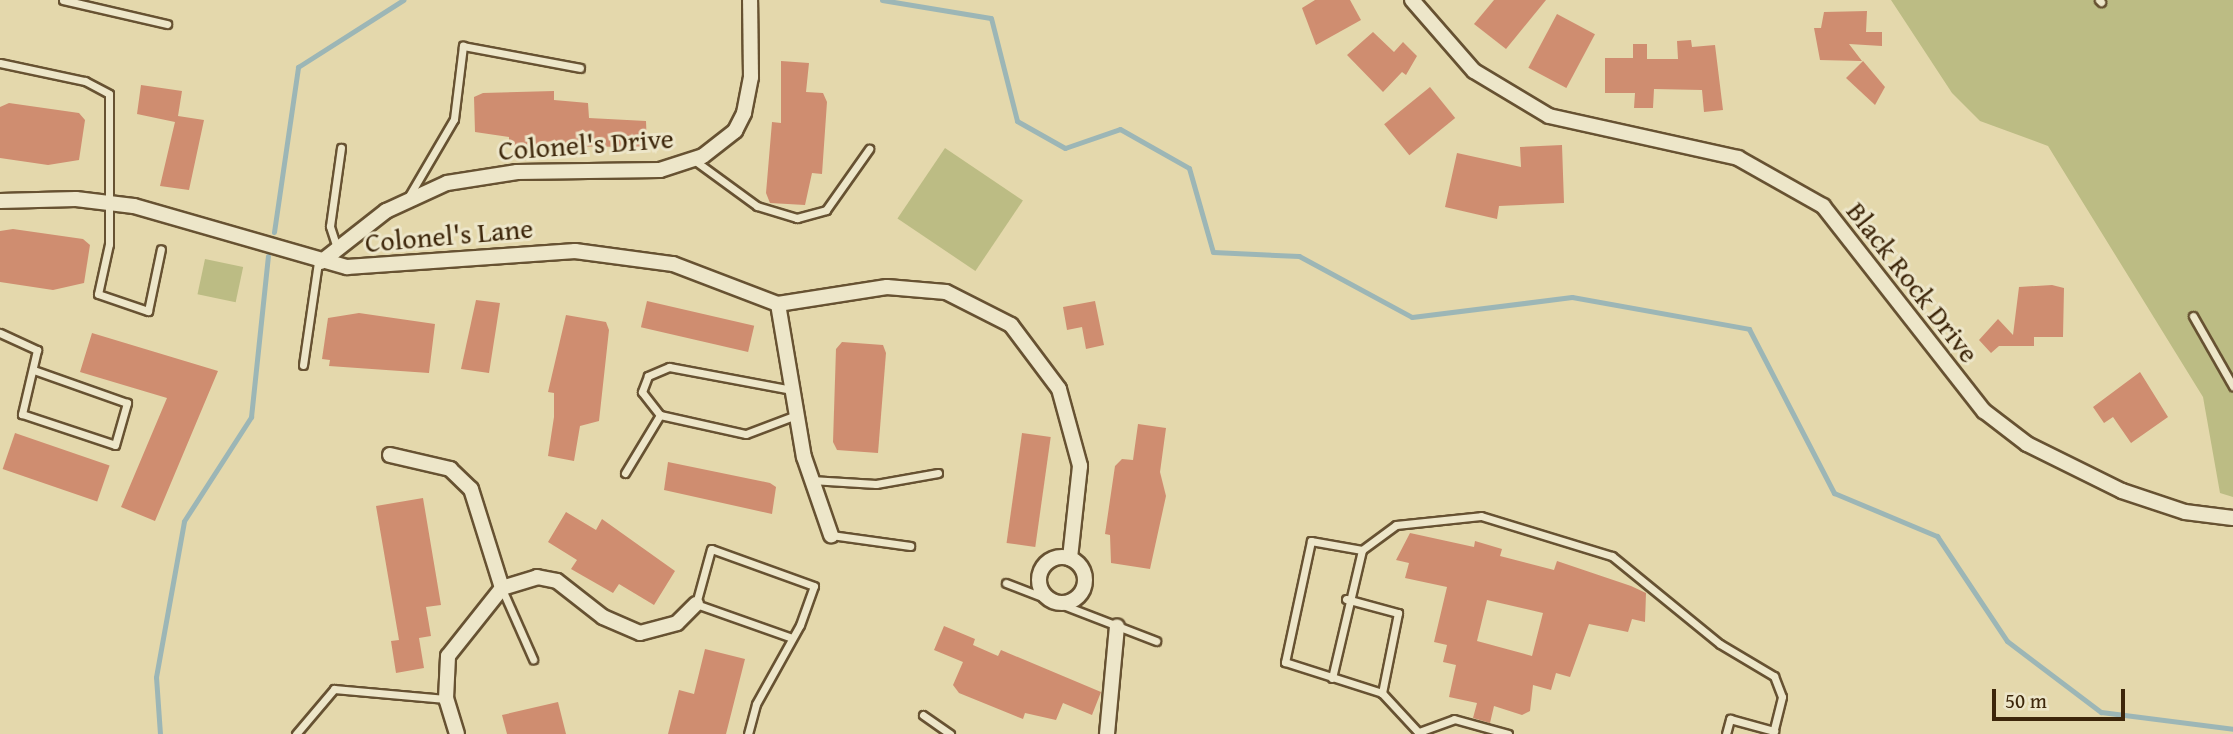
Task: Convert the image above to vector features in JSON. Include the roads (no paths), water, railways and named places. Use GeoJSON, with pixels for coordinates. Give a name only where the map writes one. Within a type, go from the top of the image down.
{"type":"FeatureCollection","features":[{"type":"Feature","properties":{"kind":"street","name":"Colonel's Drive"},"geometry":{"type":"LineString","coordinates":[[319,262],[403,201],[494,174],[641,171],[694,160],[735,131],[744,113],[751,76],[750,0]]}},
{"type":"Feature","properties":{"kind":"street","name":"Black Rock Drive"},"geometry":{"type":"LineString","coordinates":[[1412,0],[1474,71],[1549,116],[1738,158],[1823,206],[1984,411],[2027,444],[2122,491],[2185,512],[2233,518]]}},
{"type":"Feature","properties":{"kind":"street","name":"Colonel's Lane"},"geometry":{"type":"LineString","coordinates":[[0,201],[109,202],[319,262],[366,269],[604,252],[703,272],[778,304]]}},
{"type":"Feature","properties":{"kind":"street"},"geometry":{"type":"LineString","coordinates":[[831,535],[810,480],[778,304],[868,288],[930,288],[969,300],[1011,326],[1047,366],[1078,446],[1080,487],[1070,558]]}},
{"type":"Feature","properties":{"kind":"street"},"geometry":{"type":"LineString","coordinates":[[390,455],[450,469],[471,489],[502,588]]}},
{"type":"Feature","properties":{"kind":"street"},"geometry":{"type":"LineString","coordinates":[[1070,558],[1084,571],[1085,587],[1069,603],[1054,602],[1042,593],[1040,571],[1051,559],[1070,558]]}},
{"type":"Feature","properties":{"kind":"street"},"geometry":{"type":"LineString","coordinates":[[457,734],[446,699],[448,656],[502,588],[537,577],[557,581],[603,617],[640,633],[677,624],[696,604]]}},
{"type":"Feature","properties":{"kind":"street"},"geometry":{"type":"LineString","coordinates":[[1107,734],[1117,626]]}},
{"type":"Feature","properties":{"kind":"lane"},"geometry":{"type":"LineString","coordinates":[[64,0],[167,24]]}},
{"type":"Feature","properties":{"kind":"lane"},"geometry":{"type":"LineString","coordinates":[[403,201],[421,184],[454,119],[463,46],[580,68]]}},
{"type":"Feature","properties":{"kind":"lane"},"geometry":{"type":"LineString","coordinates":[[0,64],[85,81],[109,94],[109,202],[98,295],[148,311],[161,248]]}},
{"type":"Feature","properties":{"kind":"lane"},"geometry":{"type":"LineString","coordinates":[[337,248],[330,226],[341,148]]}},
{"type":"Feature","properties":{"kind":"lane"},"geometry":{"type":"LineString","coordinates":[[694,160],[757,206],[797,218],[826,210],[869,149]]}},
{"type":"Feature","properties":{"kind":"lane"},"geometry":{"type":"LineString","coordinates":[[303,365],[319,262]]}},
{"type":"Feature","properties":{"kind":"lane"},"geometry":{"type":"LineString","coordinates":[[2193,316],[2233,386]]}},
{"type":"Feature","properties":{"kind":"lane"},"geometry":{"type":"LineString","coordinates":[[0,333],[31,342],[37,350],[22,414],[115,445],[127,403],[34,370]]}},
{"type":"Feature","properties":{"kind":"lane"},"geometry":{"type":"LineString","coordinates":[[792,390],[657,370],[642,392],[660,415],[746,434],[796,414]]}},
{"type":"Feature","properties":{"kind":"lane"},"geometry":{"type":"LineString","coordinates":[[625,473],[660,415]]}},
{"type":"Feature","properties":{"kind":"lane"},"geometry":{"type":"LineString","coordinates":[[810,480],[876,484],[939,473]]}},
{"type":"Feature","properties":{"kind":"lane"},"geometry":{"type":"LineString","coordinates":[[1332,678],[1346,599],[1362,550],[1396,525],[1480,516],[1584,542],[1612,556],[1720,644],[1774,676],[1782,696],[1774,732],[1730,719],[1726,734]]}},
{"type":"Feature","properties":{"kind":"lane"},"geometry":{"type":"LineString","coordinates":[[831,535],[910,546]]}},
{"type":"Feature","properties":{"kind":"lane"},"geometry":{"type":"LineString","coordinates":[[1362,550],[1311,541],[1283,655],[1296,669],[1382,693],[1419,733],[1454,719],[1508,734]]}},
{"type":"Feature","properties":{"kind":"lane"},"geometry":{"type":"LineString","coordinates":[[748,734],[756,704],[792,638],[814,586],[711,549],[696,604],[792,638]]}},
{"type":"Feature","properties":{"kind":"lane"},"geometry":{"type":"LineString","coordinates":[[1006,583],[1156,641]]}},
{"type":"Feature","properties":{"kind":"lane"},"geometry":{"type":"LineString","coordinates":[[502,588],[533,659]]}},
{"type":"Feature","properties":{"kind":"lane"},"geometry":{"type":"LineString","coordinates":[[1346,599],[1398,613],[1382,693]]}},
{"type":"Feature","properties":{"kind":"lane"},"geometry":{"type":"LineString","coordinates":[[296,734],[334,690],[446,699]]}},
{"type":"Feature","properties":{"kind":"lane"},"geometry":{"type":"LineString","coordinates":[[923,715],[950,734]]}},
{"type":"Feature","properties":{"kind":"waterway"},"geometry":{"type":"LineString","coordinates":[[274,232],[298,67],[403,0]]}},
{"type":"Feature","properties":{"kind":"waterway"},"geometry":{"type":"LineString","coordinates":[[882,0],[991,18],[1017,121],[1065,148],[1120,129],[1189,168],[1213,252],[1299,256],[1412,317],[1572,297],[1749,329],[1834,493],[1937,536],[2007,641],[2101,712],[2233,729]]}},
{"type":"Feature","properties":{"kind":"waterway"},"geometry":{"type":"LineString","coordinates":[[160,734],[156,677],[184,521],[251,417],[268,256]]}}]}
